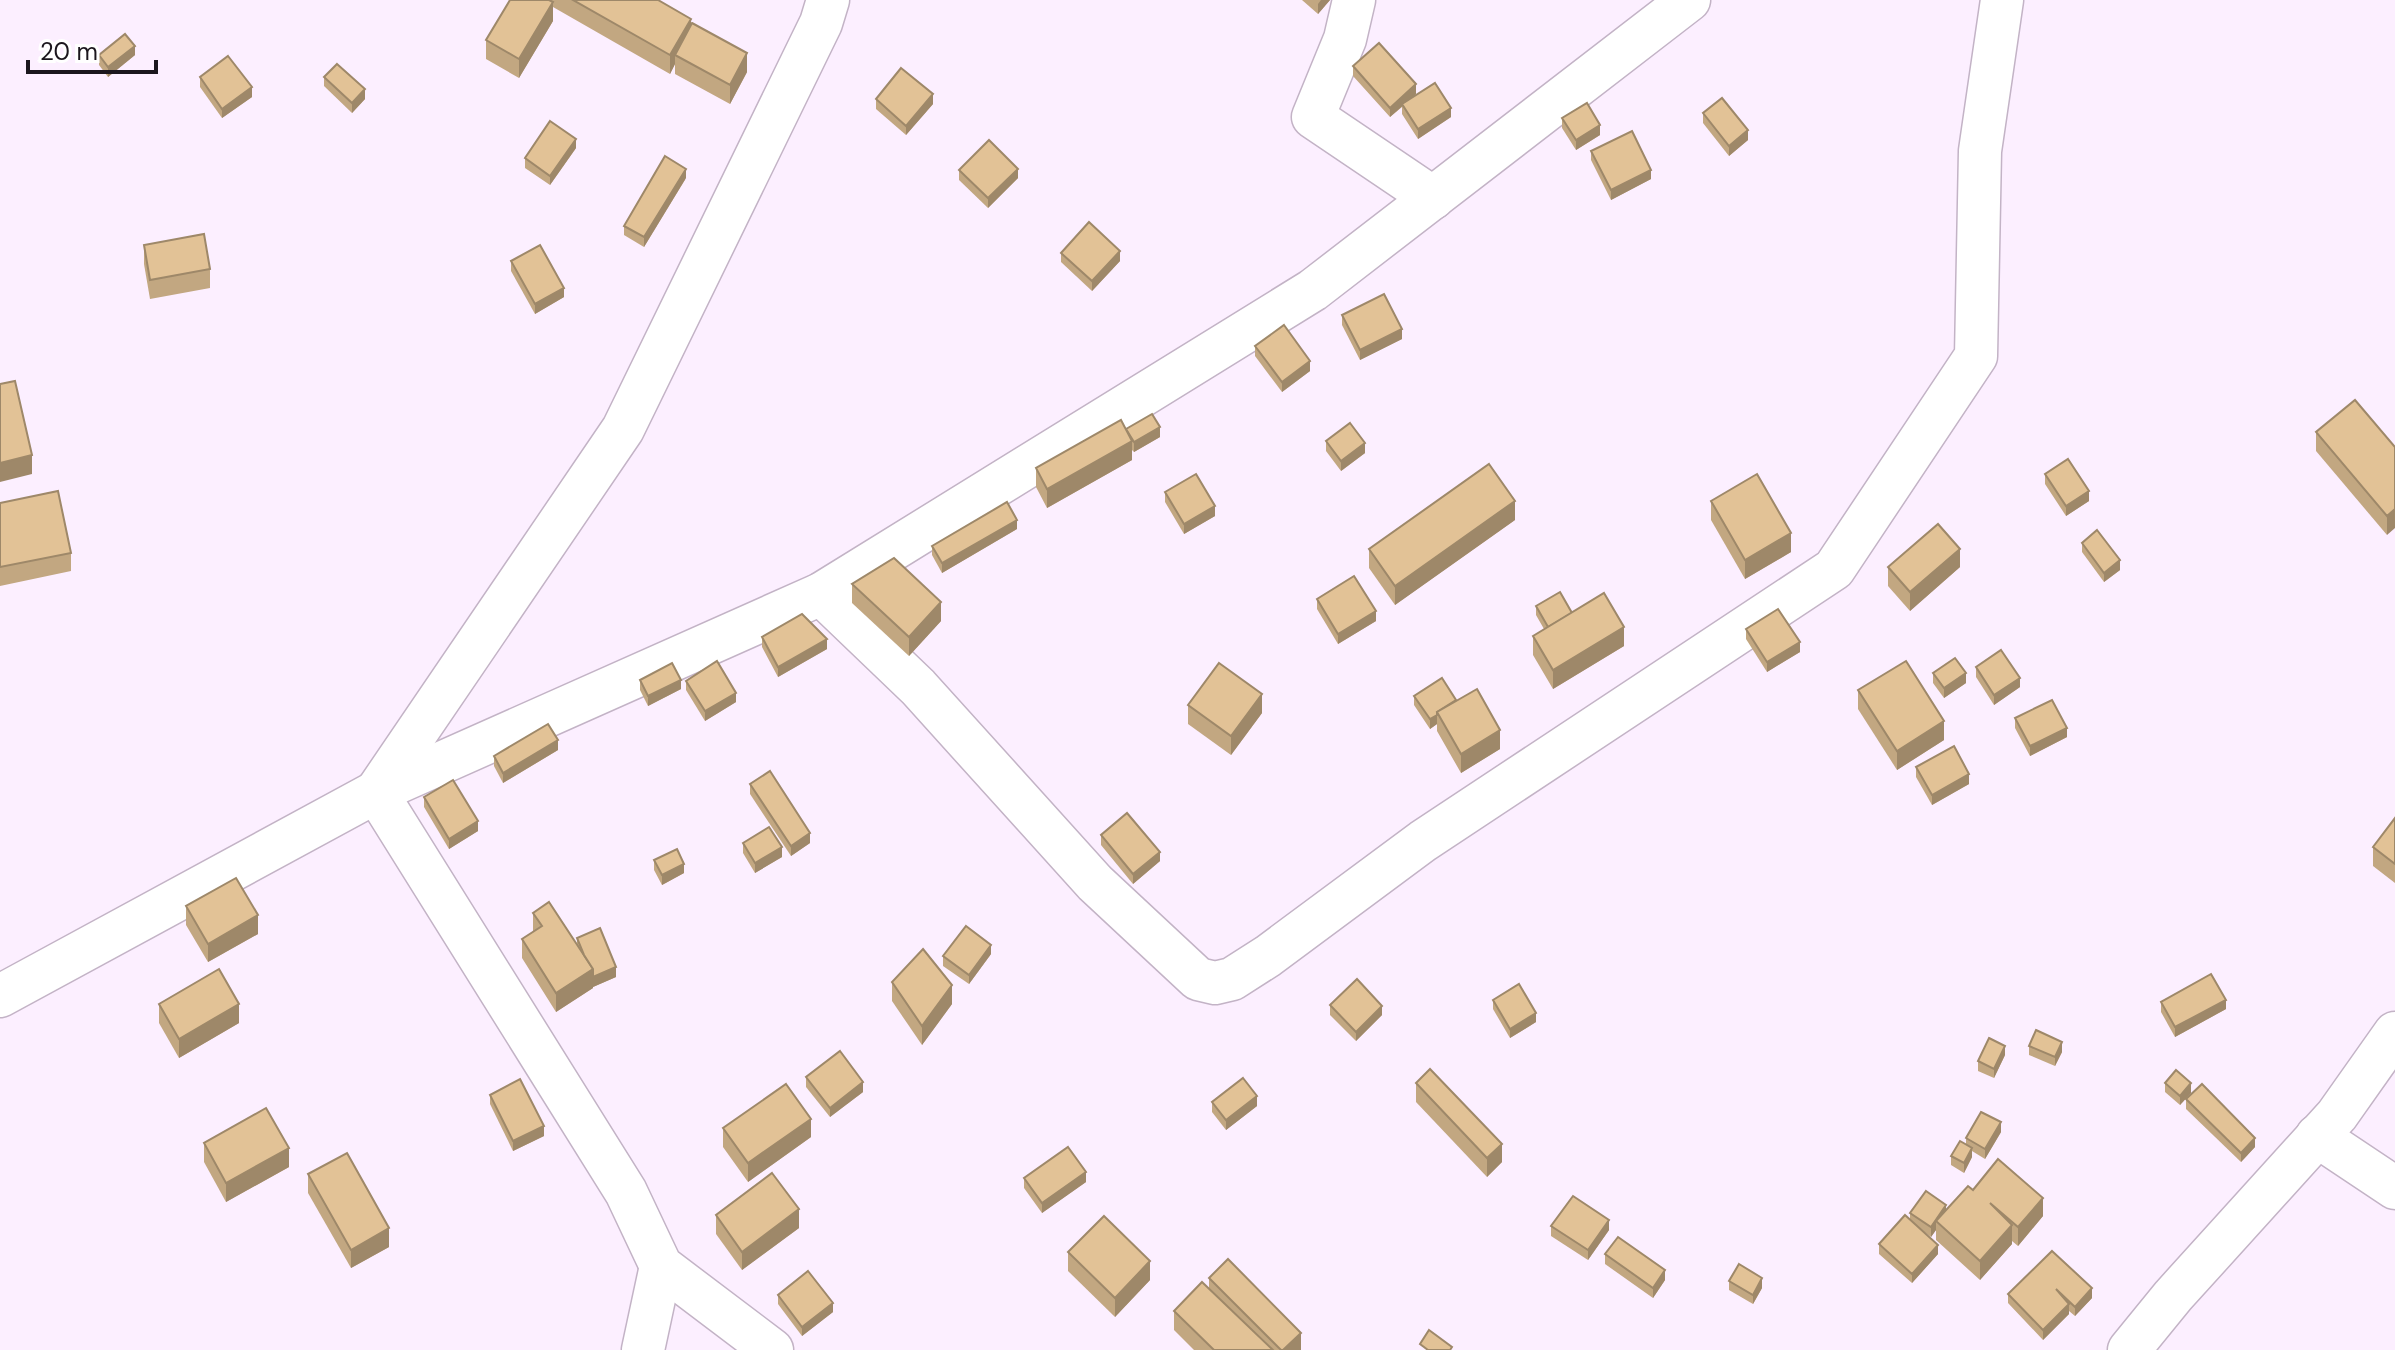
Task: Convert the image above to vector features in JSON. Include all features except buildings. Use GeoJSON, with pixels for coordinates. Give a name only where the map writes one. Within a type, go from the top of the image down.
{"type":"FeatureCollection","features":[{"type":"Feature","properties":{"kind":"street"},"geometry":{"type":"LineString","coordinates":[[376,792],[623,429],[821,23],[828,0]]}},
{"type":"Feature","properties":{"kind":"street"},"geometry":{"type":"LineString","coordinates":[[1354,0],[1345,39],[1313,117],[1433,198]]}},
{"type":"Feature","properties":{"kind":"street"},"geometry":{"type":"LineString","coordinates":[[0,996],[376,792],[821,594],[1313,290],[1689,0]]}},
{"type":"Feature","properties":{"kind":"street"},"geometry":{"type":"LineString","coordinates":[[821,594],[918,687],[1106,894],[1198,979],[1215,983],[1232,979],[1268,956],[1423,841],[1834,569],[1976,356],[1980,151],[2002,0]]}},
{"type":"Feature","properties":{"kind":"street"},"geometry":{"type":"LineString","coordinates":[[376,792],[626,1192],[661,1266],[772,1350]]}},
{"type":"Feature","properties":{"kind":"street"},"geometry":{"type":"LineString","coordinates":[[2129,1350],[2173,1296],[2337,1115],[2395,1033]]}},
{"type":"Feature","properties":{"kind":"street"},"geometry":{"type":"LineString","coordinates":[[2317,1136],[2395,1188]]}},
{"type":"Feature","properties":{"kind":"street"},"geometry":{"type":"LineString","coordinates":[[643,1350],[661,1266]]}}]}
